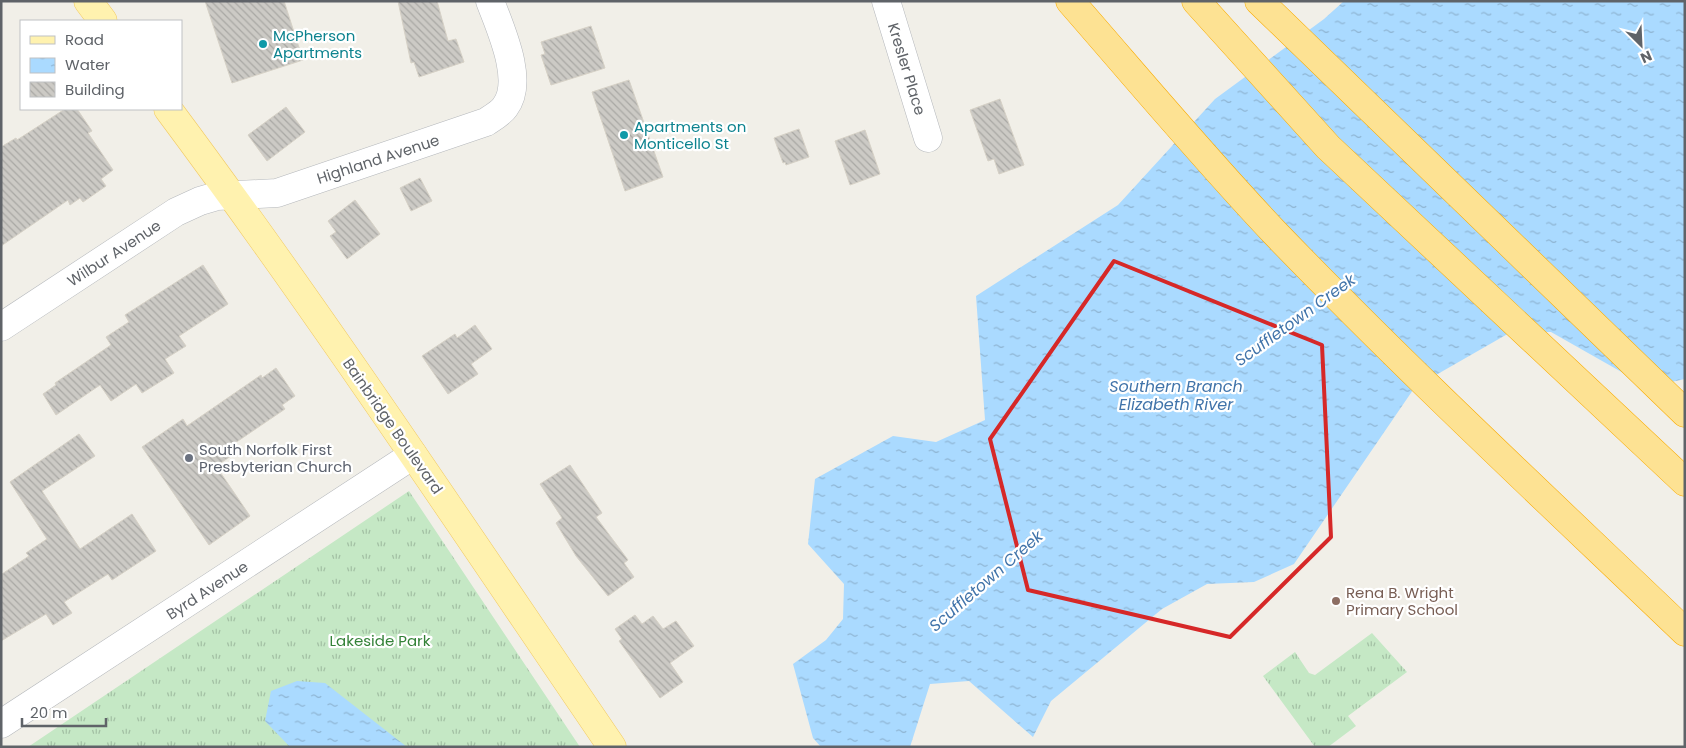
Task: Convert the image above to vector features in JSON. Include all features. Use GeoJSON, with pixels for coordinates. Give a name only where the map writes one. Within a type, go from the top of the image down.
{"type":"FeatureCollection","features":[{"type":"Feature","properties":{"kind":"highway"},"geometry":{"type":"LineString","coordinates":[[1070,1],[1276,234],[1378,337],[1685,632]]}},
{"type":"Feature","properties":{"kind":"highway"},"geometry":{"type":"LineString","coordinates":[[1196,1],[1328,147],[1685,482]]}},
{"type":"Feature","properties":{"kind":"highway"},"geometry":{"type":"LineString","coordinates":[[1259,1],[1685,413]]}},
{"type":"Feature","properties":{"kind":"main road"},"geometry":{"type":"LineString","coordinates":[[88,1],[102,20]]}},
{"type":"Feature","properties":{"kind":"main road","name":"Bainbridge Boulevard"},"geometry":{"type":"LineString","coordinates":[[169,110],[233,196],[413,455],[612,747]]}},
{"type":"Feature","properties":{"kind":"street","name":"Highland Avenue"},"geometry":{"type":"LineString","coordinates":[[233,196],[277,193],[486,122],[505,107],[510,95],[512,78],[508,52],[490,1]]}},
{"type":"Feature","properties":{"kind":"street","name":"Kresler Place"},"geometry":{"type":"LineString","coordinates":[[886,1],[928,138]]}},
{"type":"Feature","properties":{"kind":"street","name":"Wilbur Avenue"},"geometry":{"type":"LineString","coordinates":[[1,327],[176,212],[200,201],[217,196],[233,196]]}},
{"type":"Feature","properties":{"kind":"street","name":"Byrd Avenue"},"geometry":{"type":"LineString","coordinates":[[1,724],[413,455]]}},
{"type":"Feature","properties":{"kind":"highlighted area"},"geometry":{"type":"Polygon","coordinates":[[[1114,261],[1322,345],[1331,537],[1230,637],[1028,590],[990,439],[1114,261]]]}},
{"type":"Feature","properties":{"kind":"green space","name":"Lakeside Park"},"geometry":{"type":"Polygon","coordinates":[[[409,491],[580,747],[28,747],[409,491]]]}},
{"type":"Feature","properties":{"kind":"green space"},"geometry":{"type":"Polygon","coordinates":[[[1372,633],[1407,672],[1348,716],[1356,726],[1328,747],[1315,747],[1263,676],[1295,652],[1309,673],[1315,675],[1372,633]]]}},
{"type":"Feature","properties":{"kind":"water","name":"Southern Branch Elizabeth River"},"geometry":{"type":"Polygon","coordinates":[[[1344,1],[1685,1],[1685,379],[1648,387],[1551,332],[1511,332],[1415,387],[1294,564],[1254,582],[1207,584],[1162,609],[1051,701],[1033,737],[969,681],[930,684],[910,747],[821,747],[813,738],[793,664],[826,640],[843,619],[844,584],[808,544],[815,479],[893,436],[936,442],[985,420],[976,296],[1118,205],[1215,99],[1324,19],[1344,1]]]}},
{"type":"Feature","properties":{"kind":"water"},"geometry":{"type":"Polygon","coordinates":[[[297,681],[325,683],[407,747],[290,747],[265,721],[271,691],[297,681]]]}},
{"type":"Feature","properties":{"kind":"building","name":"McPherson Apartments"},"geometry":{"type":"Polygon","coordinates":[[[205,1],[284,1],[303,60],[232,83],[205,1]]]}},
{"type":"Feature","properties":{"kind":"building"},"geometry":{"type":"Polygon","coordinates":[[[398,1],[437,1],[448,41],[456,39],[464,62],[419,77],[414,62],[411,63],[398,1]]]}},
{"type":"Feature","properties":{"kind":"building"},"geometry":{"type":"Polygon","coordinates":[[[591,26],[605,68],[551,85],[541,55],[545,54],[541,42],[591,26]]]}},
{"type":"Feature","properties":{"kind":"building","name":"Apartments on Monticello St"},"geometry":{"type":"Polygon","coordinates":[[[629,80],[663,177],[625,191],[592,92],[629,80]]]}},
{"type":"Feature","properties":{"kind":"building"},"geometry":{"type":"Polygon","coordinates":[[[1000,99],[1024,165],[999,174],[994,159],[988,161],[970,110],[1000,99]]]}},
{"type":"Feature","properties":{"kind":"building"},"geometry":{"type":"Polygon","coordinates":[[[286,107],[305,132],[267,161],[248,135],[286,107]]]}},
{"type":"Feature","properties":{"kind":"building"},"geometry":{"type":"Polygon","coordinates":[[[63,110],[78,110],[92,131],[88,133],[113,170],[101,179],[106,186],[83,202],[80,198],[70,205],[68,200],[1,246],[1,147],[16,138],[17,140],[63,110]]]}},
{"type":"Feature","properties":{"kind":"building"},"geometry":{"type":"Polygon","coordinates":[[[799,129],[809,157],[786,165],[785,162],[783,163],[774,138],[799,129]]]}},
{"type":"Feature","properties":{"kind":"building"},"geometry":{"type":"Polygon","coordinates":[[[865,130],[880,174],[850,185],[835,141],[865,130]]]}},
{"type":"Feature","properties":{"kind":"building"},"geometry":{"type":"Polygon","coordinates":[[[420,178],[432,201],[411,211],[400,188],[420,178]]]}},
{"type":"Feature","properties":{"kind":"building"},"geometry":{"type":"Polygon","coordinates":[[[355,200],[380,234],[347,259],[330,236],[336,232],[328,221],[355,200]]]}},
{"type":"Feature","properties":{"kind":"building"},"geometry":{"type":"Polygon","coordinates":[[[203,265],[228,304],[179,336],[186,346],[165,359],[174,373],[142,393],[136,384],[111,401],[100,385],[56,415],[43,394],[56,385],[55,383],[111,345],[106,337],[129,322],[125,315],[203,265]]]}},
{"type":"Feature","properties":{"kind":"building"},"geometry":{"type":"Polygon","coordinates":[[[475,325],[492,349],[471,364],[478,374],[448,394],[422,356],[455,334],[457,338],[475,325]]]}},
{"type":"Feature","properties":{"kind":"building","name":"South Norfolk First Presbyterian Church"},"geometry":{"type":"Polygon","coordinates":[[[276,368],[295,396],[282,405],[285,409],[235,443],[240,450],[216,466],[250,516],[209,545],[142,447],[183,419],[187,426],[261,375],[262,378],[276,368]]]}},
{"type":"Feature","properties":{"kind":"building"},"geometry":{"type":"Polygon","coordinates":[[[79,434],[95,456],[42,491],[80,549],[132,514],[156,551],[112,580],[108,574],[64,602],[72,613],[53,625],[46,614],[1,641],[2,574],[29,556],[26,553],[47,539],[10,482],[79,434]]]}},
{"type":"Feature","properties":{"kind":"building"},"geometry":{"type":"Polygon","coordinates":[[[570,465],[602,513],[596,517],[628,560],[624,563],[634,577],[608,596],[576,556],[556,523],[562,518],[540,484],[570,465]]]}},
{"type":"Feature","properties":{"kind":"building"},"geometry":{"type":"Polygon","coordinates":[[[635,615],[642,624],[653,616],[663,629],[676,621],[694,646],[670,663],[683,682],[660,698],[619,641],[622,639],[615,629],[635,615]]]}},
{"type":"Feature","properties":{"kind":"place","name":"McPherson Apartments"},"geometry":{"type":"Point","coordinates":[263,44]}},
{"type":"Feature","properties":{"kind":"place","name":"Apartments on Monticello St"},"geometry":{"type":"Point","coordinates":[624,135]}},
{"type":"Feature","properties":{"kind":"place","name":"South Norfolk First Presbyterian Church"},"geometry":{"type":"Point","coordinates":[189,458]}},
{"type":"Feature","properties":{"kind":"place","name":"Rena B. Wright Primary School"},"geometry":{"type":"Point","coordinates":[1336,601]}},
{"type":"Feature","properties":{"kind":"water label","name":"Scuffletown Creek"},"geometry":{"type":"Point","coordinates":[1295,320]}},
{"type":"Feature","properties":{"kind":"water label","name":"Scuffletown Creek"},"geometry":{"type":"Point","coordinates":[986,581]}}]}
